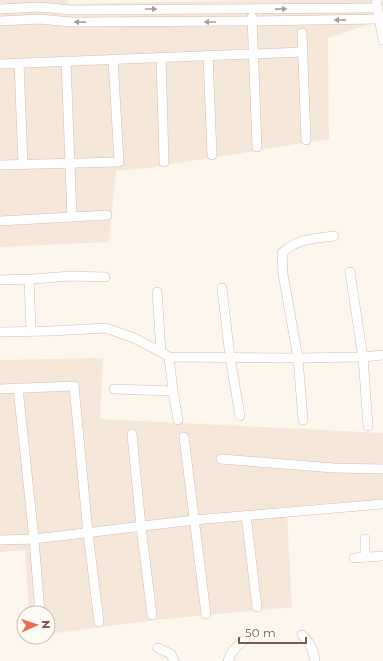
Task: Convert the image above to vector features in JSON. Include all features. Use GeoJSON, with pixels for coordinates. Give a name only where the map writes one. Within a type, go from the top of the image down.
{"type":"FeatureCollection","features":[{"type":"Feature","properties":{"kind":"street"},"geometry":{"type":"LineString","coordinates":[[0,9],[39,7],[71,10],[251,9],[377,4],[383,40]]}},
{"type":"Feature","properties":{"kind":"street"},"geometry":{"type":"LineString","coordinates":[[102,9],[102,22]]}},
{"type":"Feature","properties":{"kind":"street"},"geometry":{"type":"LineString","coordinates":[[124,9],[125,22]]}},
{"type":"Feature","properties":{"kind":"street"},"geometry":{"type":"LineString","coordinates":[[251,9],[257,147]]}},
{"type":"Feature","properties":{"kind":"street"},"geometry":{"type":"LineString","coordinates":[[0,21],[39,19],[72,22],[125,22],[379,19]]}},
{"type":"Feature","properties":{"kind":"street"},"geometry":{"type":"LineString","coordinates":[[302,33],[306,140]]}},
{"type":"Feature","properties":{"kind":"street"},"geometry":{"type":"LineString","coordinates":[[0,64],[303,52]]}},
{"type":"Feature","properties":{"kind":"street"},"geometry":{"type":"LineString","coordinates":[[208,55],[212,155]]}},
{"type":"Feature","properties":{"kind":"street"},"geometry":{"type":"LineString","coordinates":[[161,57],[164,162]]}},
{"type":"Feature","properties":{"kind":"street"},"geometry":{"type":"LineString","coordinates":[[0,165],[119,162],[113,59]]}},
{"type":"Feature","properties":{"kind":"street"},"geometry":{"type":"LineString","coordinates":[[66,61],[72,217]]}},
{"type":"Feature","properties":{"kind":"street"},"geometry":{"type":"LineString","coordinates":[[19,63],[23,165]]}},
{"type":"Feature","properties":{"kind":"street"},"geometry":{"type":"LineString","coordinates":[[0,221],[107,214]]}},
{"type":"Feature","properties":{"kind":"street"},"geometry":{"type":"LineString","coordinates":[[303,420],[298,358],[283,274],[282,253],[290,246],[304,240],[334,236]]}},
{"type":"Feature","properties":{"kind":"street"},"geometry":{"type":"LineString","coordinates":[[350,272],[363,357],[368,426]]}},
{"type":"Feature","properties":{"kind":"street"},"geometry":{"type":"LineString","coordinates":[[0,280],[71,276],[105,276]]}},
{"type":"Feature","properties":{"kind":"street"},"geometry":{"type":"LineString","coordinates":[[29,279],[31,331]]}},
{"type":"Feature","properties":{"kind":"street"},"geometry":{"type":"LineString","coordinates":[[222,288],[230,358],[240,416]]}},
{"type":"Feature","properties":{"kind":"street"},"geometry":{"type":"LineString","coordinates":[[157,292],[161,352]]}},
{"type":"Feature","properties":{"kind":"street"},"geometry":{"type":"LineString","coordinates":[[0,332],[106,328],[134,338],[169,357],[298,358],[363,357],[383,355]]}},
{"type":"Feature","properties":{"kind":"street"},"geometry":{"type":"LineString","coordinates":[[169,357],[178,420]]}},
{"type":"Feature","properties":{"kind":"street"},"geometry":{"type":"LineString","coordinates":[[0,388],[74,386],[88,533],[99,622]]}},
{"type":"Feature","properties":{"kind":"street"},"geometry":{"type":"LineString","coordinates":[[18,388],[39,605]]}},
{"type":"Feature","properties":{"kind":"street"},"geometry":{"type":"LineString","coordinates":[[114,388],[173,391]]}},
{"type":"Feature","properties":{"kind":"street"},"geometry":{"type":"LineString","coordinates":[[132,434],[141,527],[152,615]]}},
{"type":"Feature","properties":{"kind":"street"},"geometry":{"type":"LineString","coordinates":[[184,437],[206,614]]}},
{"type":"Feature","properties":{"kind":"street"},"geometry":{"type":"LineString","coordinates":[[221,459],[334,468],[383,469]]}},
{"type":"Feature","properties":{"kind":"street"},"geometry":{"type":"LineString","coordinates":[[0,540],[34,539],[194,520],[383,504]]}},
{"type":"Feature","properties":{"kind":"street"},"geometry":{"type":"LineString","coordinates":[[246,515],[258,607]]}},
{"type":"Feature","properties":{"kind":"street"},"geometry":{"type":"LineString","coordinates":[[364,539],[365,557]]}},
{"type":"Feature","properties":{"kind":"street"},"geometry":{"type":"LineString","coordinates":[[354,558],[383,556]]}},
{"type":"Feature","properties":{"kind":"street"},"geometry":{"type":"LineString","coordinates":[[302,635],[308,641],[314,652],[315,661]]}},
{"type":"Feature","properties":{"kind":"street"},"geometry":{"type":"LineString","coordinates":[[228,661],[234,649],[245,640]]}},
{"type":"Feature","properties":{"kind":"street"},"geometry":{"type":"LineString","coordinates":[[158,648],[171,654],[174,661]]}},
{"type":"Feature","properties":{"kind":"shaded area"},"geometry":{"type":"Polygon","coordinates":[[[0,0],[68,0],[69,4],[261,0],[372,0],[373,23],[328,38],[329,139],[147,168],[116,171],[109,242],[0,247],[0,0]]]}},
{"type":"Feature","properties":{"kind":"shaded area"},"geometry":{"type":"Polygon","coordinates":[[[103,358],[100,419],[383,433],[383,499],[287,512],[292,607],[156,620],[56,633],[56,605],[28,605],[25,550],[0,552],[0,360],[103,358]]]}}]}
